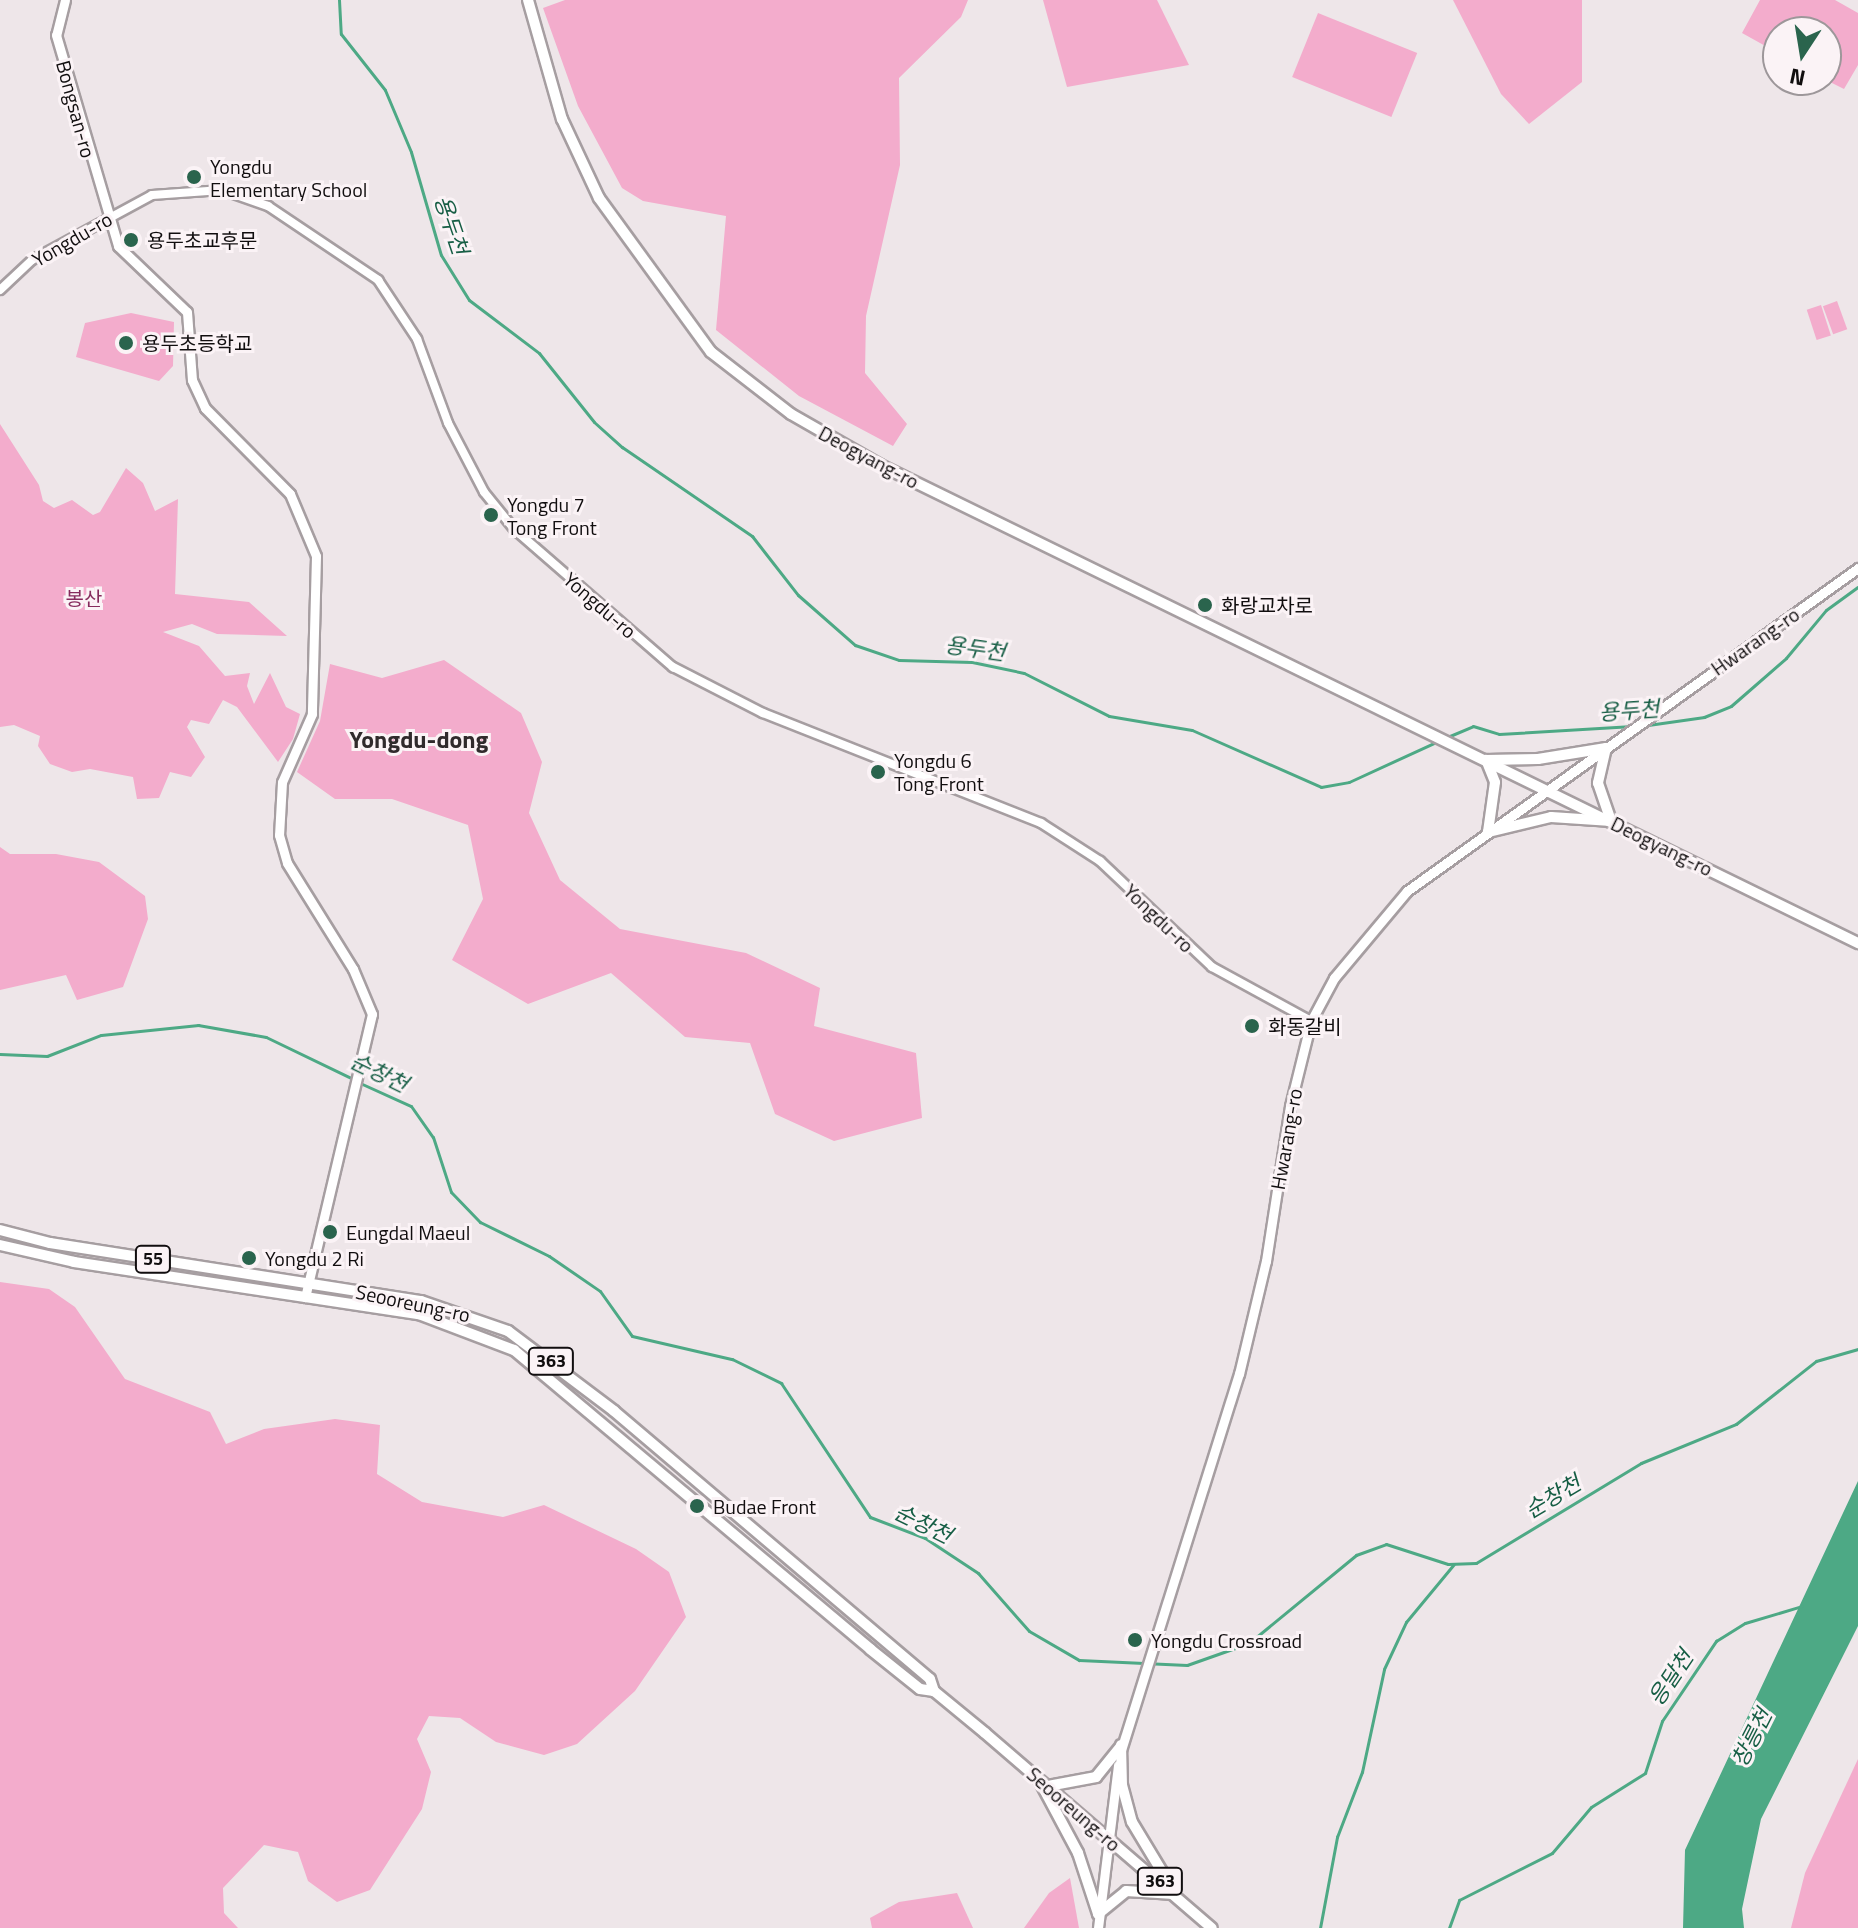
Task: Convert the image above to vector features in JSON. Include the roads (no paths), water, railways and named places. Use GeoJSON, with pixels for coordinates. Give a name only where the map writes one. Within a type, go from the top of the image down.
{"type":"FeatureCollection","features":[{"type":"Feature","properties":{"kind":"main road","name":"Bongsan-ro"},"geometry":{"type":"LineString","coordinates":[[65,0],[56,35],[106,218],[131,262],[187,312],[192,380],[205,408],[290,494],[316,556],[312,714],[282,782],[279,835],[287,863],[367,995],[372,1014],[305,1297]]}},
{"type":"Feature","properties":{"kind":"main road","name":"Deogyang-ro"},"geometry":{"type":"LineString","coordinates":[[528,0],[562,119],[599,198],[711,352],[791,414],[880,465],[1858,943]]}},
{"type":"Feature","properties":{"kind":"main road","name":"Hwarang-ro"},"geometry":{"type":"LineString","coordinates":[[1121,1745],[1239,1374],[1311,1021],[1368,932],[1407,891],[1858,568]]}},
{"type":"Feature","properties":{"kind":"main road"},"geometry":{"type":"LineString","coordinates":[[1606,748],[1598,783],[1611,821],[1551,817],[1488,832],[1495,782],[1486,760],[1538,759],[1606,748]]}},
{"type":"Feature","properties":{"kind":"main road","name":"Seooreung-ro"},"geometry":{"type":"LineString","coordinates":[[0,1230],[63,1245],[442,1306],[521,1340],[584,1386],[930,1679],[934,1691],[1107,1835],[1212,1928]]}},
{"type":"Feature","properties":{"kind":"main road","name":"Seooreung-ro"},"geometry":{"type":"LineString","coordinates":[[0,1245],[74,1262],[440,1319],[528,1359],[878,1656],[920,1689],[934,1691]]}},
{"type":"Feature","properties":{"kind":"main road"},"geometry":{"type":"LineString","coordinates":[[1048,1786],[1096,1777],[1121,1745]]}},
{"type":"Feature","properties":{"kind":"main road"},"geometry":{"type":"LineString","coordinates":[[1098,1928],[1107,1835],[1121,1745]]}},
{"type":"Feature","properties":{"kind":"main road"},"geometry":{"type":"LineString","coordinates":[[1121,1745],[1122,1785],[1132,1822],[1175,1894]]}},
{"type":"Feature","properties":{"kind":"main road"},"geometry":{"type":"LineString","coordinates":[[1038,1778],[1078,1853],[1098,1914]]}},
{"type":"Feature","properties":{"kind":"main road"},"geometry":{"type":"LineString","coordinates":[[1098,1914],[1126,1891],[1175,1894]]}},
{"type":"Feature","properties":{"kind":"street","name":"Yongdu-ro"},"geometry":{"type":"LineString","coordinates":[[0,290],[32,260],[152,195],[222,190],[268,206],[378,280],[400,308],[484,492],[514,529],[673,667],[763,713],[1041,823],[1100,861],[1212,967],[1311,1021]]}},
{"type":"Feature","properties":{"kind":"water","name":"창릉천"},"geometry":{"type":"Polygon","coordinates":[[[1858,1481],[1858,1626],[1761,1819],[1742,1909],[1744,1928],[1683,1928],[1685,1850],[1858,1481]]]}},
{"type":"Feature","properties":{"kind":"waterway","name":"용두천"},"geometry":{"type":"LineString","coordinates":[[339,0],[341,34],[385,90],[411,152],[441,255],[469,300],[539,353],[594,422],[622,447],[752,536],[798,595],[855,645],[899,660],[972,662],[1024,673],[1109,716],[1192,730],[1321,787],[1349,782],[1438,741]]}},
{"type":"Feature","properties":{"kind":"waterway","name":"용두천"},"geometry":{"type":"LineString","coordinates":[[1641,726],[1704,717],[1731,706],[1786,658],[1826,610],[1858,587]]}},
{"type":"Feature","properties":{"kind":"waterway","name":"용두천"},"geometry":{"type":"LineString","coordinates":[[1445,738],[1473,726],[1499,734],[1633,726]]}},
{"type":"Feature","properties":{"kind":"waterway","name":"순창천"},"geometry":{"type":"LineString","coordinates":[[0,1054],[47,1056],[101,1035],[198,1025],[266,1037],[353,1079]]}},
{"type":"Feature","properties":{"kind":"waterway","name":"순창천"},"geometry":{"type":"LineString","coordinates":[[360,1083],[411,1106],[433,1137],[451,1192],[480,1222],[549,1256],[600,1291],[632,1336],[732,1359],[781,1383],[870,1517],[925,1538],[978,1573],[1029,1631],[1079,1660],[1187,1665],[1249,1643],[1356,1555],[1386,1544],[1448,1564],[1476,1563],[1641,1463],[1736,1424],[1816,1361],[1858,1349]]}},
{"type":"Feature","properties":{"kind":"waterway"},"geometry":{"type":"LineString","coordinates":[[1320,1928],[1337,1837],[1362,1772],[1384,1669],[1406,1622],[1454,1564]]}},
{"type":"Feature","properties":{"kind":"waterway","name":"응달천"},"geometry":{"type":"LineString","coordinates":[[1449,1928],[1459,1900],[1552,1853],[1591,1807],[1645,1773],[1662,1721],[1716,1641],[1745,1623],[1802,1606]]}},
{"type":"Feature","properties":{"kind":"place","name":"Yongdu Elementary School"},"geometry":{"type":"Point","coordinates":[194,177]}},
{"type":"Feature","properties":{"kind":"place","name":"용두초교후문"},"geometry":{"type":"Point","coordinates":[131,240]}},
{"type":"Feature","properties":{"kind":"place","name":"용두초등학교"},"geometry":{"type":"Point","coordinates":[126,343]}},
{"type":"Feature","properties":{"kind":"place","name":"Yongdu 7 Tong Front"},"geometry":{"type":"Point","coordinates":[491,515]}},
{"type":"Feature","properties":{"kind":"place","name":"화랑교차로"},"geometry":{"type":"Point","coordinates":[1205,605]}},
{"type":"Feature","properties":{"kind":"place","name":"Yongdu 6 Tong Front"},"geometry":{"type":"Point","coordinates":[878,772]}},
{"type":"Feature","properties":{"kind":"place","name":"화동갈비"},"geometry":{"type":"Point","coordinates":[1252,1026]}},
{"type":"Feature","properties":{"kind":"place","name":"Eungdal Maeul"},"geometry":{"type":"Point","coordinates":[330,1232]}},
{"type":"Feature","properties":{"kind":"place","name":"Yongdu 2 Ri"},"geometry":{"type":"Point","coordinates":[249,1258]}},
{"type":"Feature","properties":{"kind":"place","name":"Budae Front"},"geometry":{"type":"Point","coordinates":[697,1506]}},
{"type":"Feature","properties":{"kind":"place","name":"Yongdu Crossroad"},"geometry":{"type":"Point","coordinates":[1135,1640]}},
{"type":"Feature","properties":{"kind":"district","name":"Yongdu-dong"},"geometry":{"type":"Point","coordinates":[419,740]}},
{"type":"Feature","properties":{"kind":"park label","name":"봉산"},"geometry":{"type":"Point","coordinates":[84,598]}}]}
